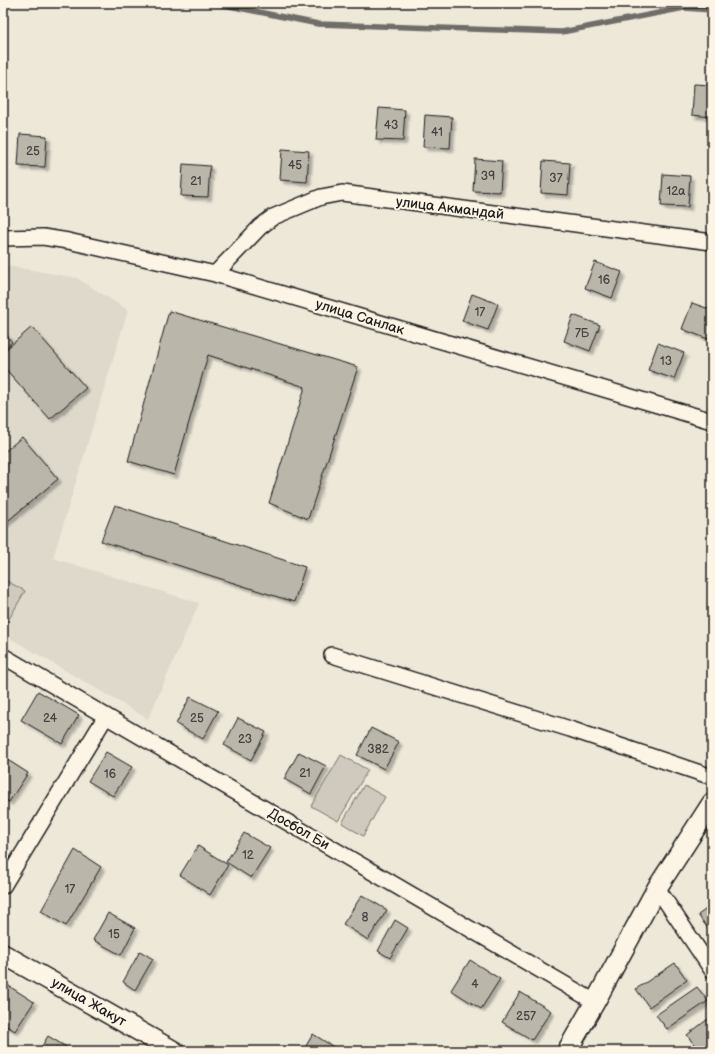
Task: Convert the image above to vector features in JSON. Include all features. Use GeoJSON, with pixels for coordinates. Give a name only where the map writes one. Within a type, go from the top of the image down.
{"type":"FeatureCollection","features":[{"type":"Feature","properties":{"kind":"street","name":"улица Акмандай"},"geometry":{"type":"LineString","coordinates":[[215,274],[260,227],[273,217],[321,197],[342,193],[712,242]]}},
{"type":"Feature","properties":{"kind":"street","name":"улица Санлак"},"geometry":{"type":"LineString","coordinates":[[3,238],[43,237],[68,241],[215,274],[712,422]]}},
{"type":"Feature","properties":{"kind":"street"},"geometry":{"type":"LineString","coordinates":[[332,655],[570,729],[712,777]]}},
{"type":"Feature","properties":{"kind":"street","name":"Досбол Би"},"geometry":{"type":"LineString","coordinates":[[3,656],[595,1002]]}},
{"type":"Feature","properties":{"kind":"street"},"geometry":{"type":"LineString","coordinates":[[3,886],[106,716]]}},
{"type":"Feature","properties":{"kind":"street"},"geometry":{"type":"LineString","coordinates":[[567,1051],[657,888],[712,803]]}},
{"type":"Feature","properties":{"kind":"street"},"geometry":{"type":"LineString","coordinates":[[657,888],[712,970]]}},
{"type":"Feature","properties":{"kind":"street","name":"улица Жакут"},"geometry":{"type":"LineString","coordinates":[[3,954],[174,1051]]}},
{"type":"Feature","properties":{"kind":"shaded area"},"geometry":{"type":"Polygon","coordinates":[[[3,265],[77,278],[128,310],[53,558],[199,603],[148,719],[3,634],[3,265]]]}},
{"type":"Feature","properties":{"kind":"shaded area"},"geometry":{"type":"Polygon","coordinates":[[[3,579],[25,591],[5,626],[3,625],[3,579]]]}},
{"type":"Feature","properties":{"kind":"shaded area"},"geometry":{"type":"Polygon","coordinates":[[[341,755],[368,770],[338,821],[311,806],[341,755]]]}},
{"type":"Feature","properties":{"kind":"shaded area"},"geometry":{"type":"Polygon","coordinates":[[[364,785],[385,797],[363,836],[342,823],[364,785]]]}},
{"type":"Feature","properties":{"kind":"building"},"geometry":{"type":"Polygon","coordinates":[[[694,84],[712,85],[712,117],[692,115],[694,84]]]}},
{"type":"Feature","properties":{"kind":"building"},"geometry":{"type":"Polygon","coordinates":[[[379,108],[405,110],[403,141],[376,140],[379,108]]]}},
{"type":"Feature","properties":{"kind":"building"},"geometry":{"type":"Polygon","coordinates":[[[425,115],[452,117],[450,148],[423,147],[425,115]]]}},
{"type":"Feature","properties":{"kind":"building"},"geometry":{"type":"Polygon","coordinates":[[[20,134],[47,136],[45,167],[18,166],[20,134]]]}},
{"type":"Feature","properties":{"kind":"building"},"geometry":{"type":"Polygon","coordinates":[[[282,149],[309,151],[307,182],[280,180],[282,149]]]}},
{"type":"Feature","properties":{"kind":"building"},"geometry":{"type":"Polygon","coordinates":[[[475,159],[502,161],[500,192],[473,191],[475,159]]]}},
{"type":"Feature","properties":{"kind":"building"},"geometry":{"type":"Polygon","coordinates":[[[543,161],[570,163],[568,195],[541,193],[543,161]]]}},
{"type":"Feature","properties":{"kind":"building"},"geometry":{"type":"Polygon","coordinates":[[[183,164],[210,166],[208,197],[181,196],[183,164]]]}},
{"type":"Feature","properties":{"kind":"building"},"geometry":{"type":"Polygon","coordinates":[[[663,174],[690,176],[688,207],[661,206],[663,174]]]}},
{"type":"Feature","properties":{"kind":"building"},"geometry":{"type":"Polygon","coordinates":[[[595,262],[622,272],[612,298],[585,288],[595,262]]]}},
{"type":"Feature","properties":{"kind":"building"},"geometry":{"type":"Polygon","coordinates":[[[472,294],[498,304],[488,330],[462,321],[472,294]]]}},
{"type":"Feature","properties":{"kind":"building"},"geometry":{"type":"Polygon","coordinates":[[[692,303],[712,310],[712,330],[708,339],[682,329],[692,303]]]}},
{"type":"Feature","properties":{"kind":"building"},"geometry":{"type":"Polygon","coordinates":[[[169,311],[358,367],[308,519],[269,503],[305,387],[208,355],[174,475],[128,461],[169,311]]]}},
{"type":"Feature","properties":{"kind":"building"},"geometry":{"type":"Polygon","coordinates":[[[573,315],[600,325],[590,351],[564,341],[573,315]]]}},
{"type":"Feature","properties":{"kind":"building"},"geometry":{"type":"Polygon","coordinates":[[[32,327],[86,388],[50,419],[3,366],[3,352],[32,327]]]}},
{"type":"Feature","properties":{"kind":"building"},"geometry":{"type":"Polygon","coordinates":[[[3,331],[12,342],[3,350],[3,331]]]}},
{"type":"Feature","properties":{"kind":"building"},"geometry":{"type":"Polygon","coordinates":[[[658,343],[684,353],[674,379],[648,370],[658,343]]]}},
{"type":"Feature","properties":{"kind":"building"},"geometry":{"type":"Polygon","coordinates":[[[22,437],[58,479],[4,524],[3,453],[22,437]]]}},
{"type":"Feature","properties":{"kind":"building"},"geometry":{"type":"Polygon","coordinates":[[[115,505],[305,567],[294,602],[101,541],[115,505]]]}},
{"type":"Feature","properties":{"kind":"building"},"geometry":{"type":"Polygon","coordinates":[[[38,691],[79,715],[62,744],[21,720],[38,691]]]}},
{"type":"Feature","properties":{"kind":"building"},"geometry":{"type":"Polygon","coordinates":[[[190,697],[218,711],[203,739],[176,724],[190,697]]]}},
{"type":"Feature","properties":{"kind":"building"},"geometry":{"type":"Polygon","coordinates":[[[238,718],[266,732],[251,760],[224,745],[238,718]]]}},
{"type":"Feature","properties":{"kind":"building"},"geometry":{"type":"Polygon","coordinates":[[[371,728],[399,742],[384,769],[357,755],[371,728]]]}},
{"type":"Feature","properties":{"kind":"building"},"geometry":{"type":"Polygon","coordinates":[[[106,752],[132,767],[113,796],[88,781],[106,752]]]}},
{"type":"Feature","properties":{"kind":"building"},"geometry":{"type":"Polygon","coordinates":[[[299,752],[326,766],[311,794],[284,779],[299,752]]]}},
{"type":"Feature","properties":{"kind":"building"},"geometry":{"type":"Polygon","coordinates":[[[3,757],[28,773],[9,802],[3,798],[3,757]]]}},
{"type":"Feature","properties":{"kind":"building"},"geometry":{"type":"Polygon","coordinates":[[[244,833],[270,848],[251,878],[226,862],[244,833]]]}},
{"type":"Feature","properties":{"kind":"building"},"geometry":{"type":"Polygon","coordinates":[[[198,846],[228,865],[210,895],[180,875],[198,846]]]}},
{"type":"Feature","properties":{"kind":"building"},"geometry":{"type":"Polygon","coordinates":[[[75,850],[101,867],[66,926],[41,911],[75,850]]]}},
{"type":"Feature","properties":{"kind":"building"},"geometry":{"type":"Polygon","coordinates":[[[362,895],[387,910],[368,940],[343,924],[362,895]]]}},
{"type":"Feature","properties":{"kind":"building"},"geometry":{"type":"Polygon","coordinates":[[[712,905],[712,934],[698,915],[712,905]]]}},
{"type":"Feature","properties":{"kind":"building"},"geometry":{"type":"Polygon","coordinates":[[[108,913],[135,928],[121,955],[93,940],[108,913]]]}},
{"type":"Feature","properties":{"kind":"building"},"geometry":{"type":"Polygon","coordinates":[[[395,920],[408,928],[390,958],[378,951],[395,920]]]}},
{"type":"Feature","properties":{"kind":"building"},"geometry":{"type":"Polygon","coordinates":[[[140,951],[153,959],[135,990],[123,982],[140,951]]]}},
{"type":"Feature","properties":{"kind":"building"},"geometry":{"type":"Polygon","coordinates":[[[470,960],[500,979],[481,1009],[451,990],[470,960]]]}},
{"type":"Feature","properties":{"kind":"building"},"geometry":{"type":"Polygon","coordinates":[[[675,963],[687,980],[649,1007],[636,989],[675,963]]]}},
{"type":"Feature","properties":{"kind":"building"},"geometry":{"type":"Polygon","coordinates":[[[4,983],[34,1002],[15,1031],[3,1024],[4,983]]]}},
{"type":"Feature","properties":{"kind":"building"},"geometry":{"type":"Polygon","coordinates":[[[697,987],[708,1001],[667,1029],[656,1015],[697,987]]]}},
{"type":"Feature","properties":{"kind":"building"},"geometry":{"type":"Polygon","coordinates":[[[520,992],[551,1011],[532,1040],[502,1022],[520,992]]]}},
{"type":"Feature","properties":{"kind":"building"},"geometry":{"type":"Polygon","coordinates":[[[708,1019],[712,1024],[712,1051],[699,1051],[687,1035],[708,1019]]]}},
{"type":"Feature","properties":{"kind":"building"},"geometry":{"type":"Polygon","coordinates":[[[313,1034],[340,1051],[303,1051],[313,1034]]]}},
{"type":"Feature","properties":{"kind":"building"},"geometry":{"type":"Polygon","coordinates":[[[48,1036],[73,1051],[39,1051],[48,1036]]]}},
{"type":"Feature","properties":{"kind":"waterway"},"geometry":{"type":"LineString","coordinates":[[214,3],[318,24],[562,32],[684,8],[712,10]]}}]}
